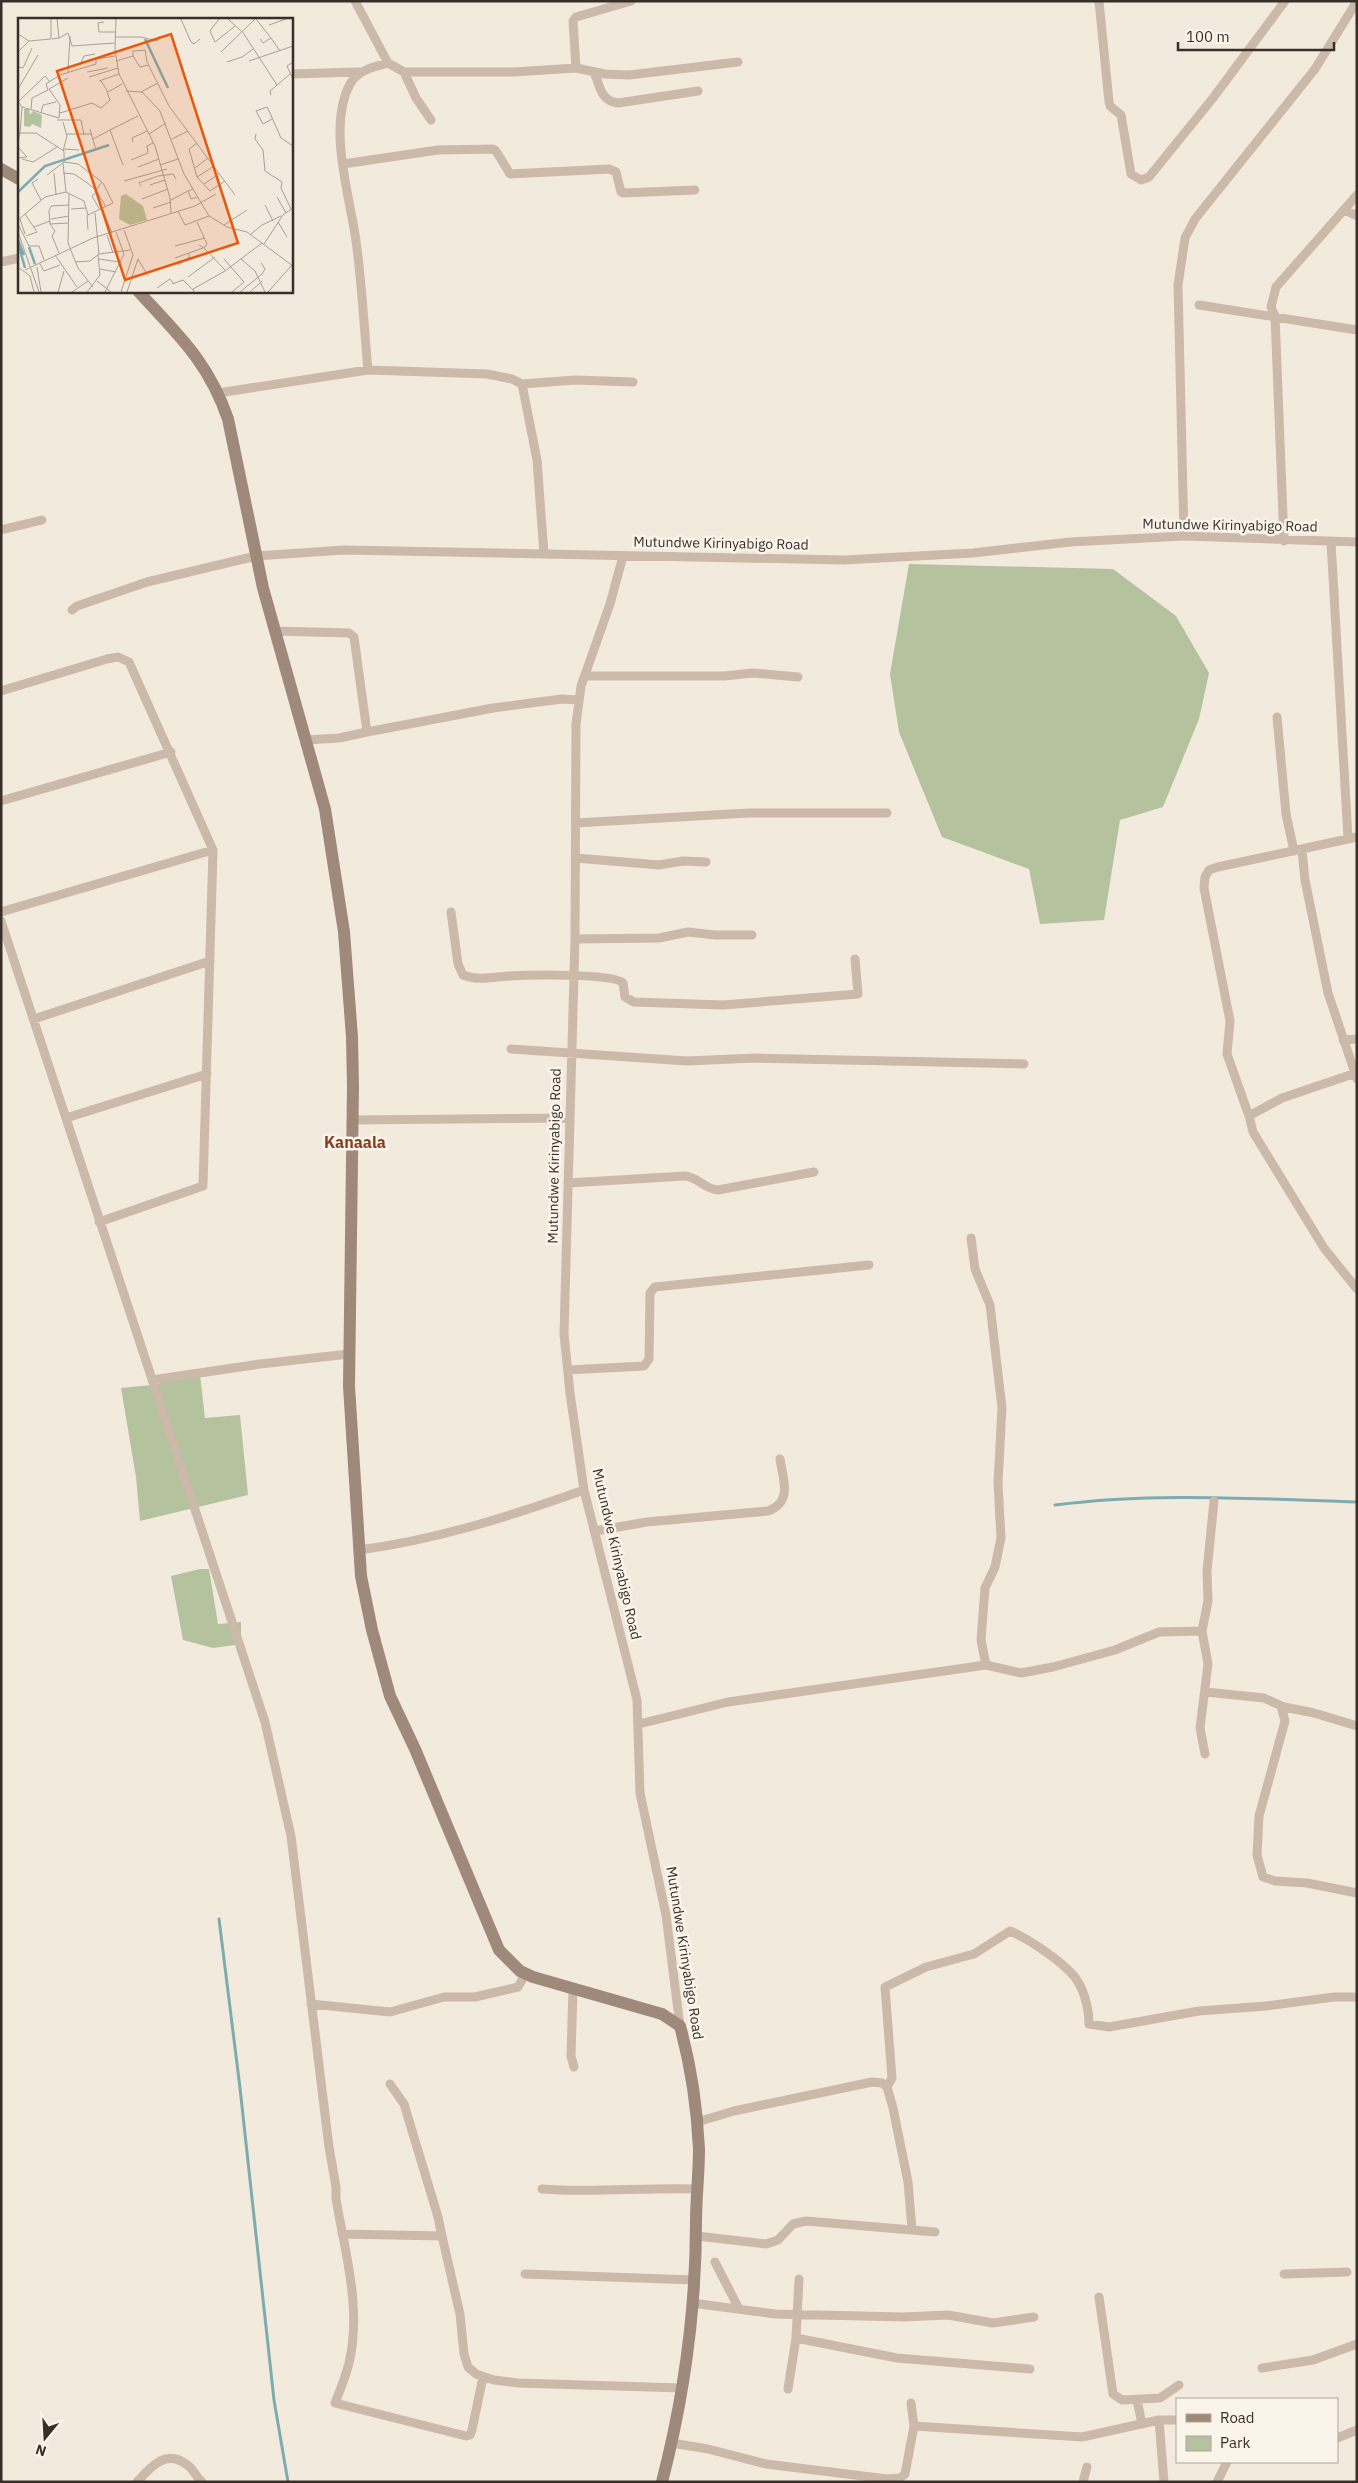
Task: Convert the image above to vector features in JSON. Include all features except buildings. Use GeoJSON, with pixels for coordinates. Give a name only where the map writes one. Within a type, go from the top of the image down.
{"type":"FeatureCollection","features":[{"type":"Feature","properties":{"kind":"street"},"geometry":{"type":"LineString","coordinates":[[355,1],[388,63],[404,72],[514,72],[576,68],[594,72],[628,75],[738,62]]}},
{"type":"Feature","properties":{"kind":"street"},"geometry":{"type":"LineString","coordinates":[[576,68],[574,21],[576,17],[631,1]]}},
{"type":"Feature","properties":{"kind":"street"},"geometry":{"type":"LineString","coordinates":[[1099,1],[1109,102],[1110,106],[1121,115],[1131,174],[1141,180],[1149,177],[1213,98],[1285,1]]}},
{"type":"Feature","properties":{"kind":"street"},"geometry":{"type":"LineString","coordinates":[[1184,536],[1178,285],[1185,238],[1195,219],[1315,69],[1357,1]]}},
{"type":"Feature","properties":{"kind":"street"},"geometry":{"type":"LineString","coordinates":[[292,74],[359,72],[388,63]]}},
{"type":"Feature","properties":{"kind":"street"},"geometry":{"type":"LineString","coordinates":[[359,72],[345,96],[340,142],[356,243],[368,370]]}},
{"type":"Feature","properties":{"kind":"street"},"geometry":{"type":"LineString","coordinates":[[404,72],[416,98],[431,120]]}},
{"type":"Feature","properties":{"kind":"street"},"geometry":{"type":"LineString","coordinates":[[594,72],[602,95],[610,102],[618,103],[698,92]]}},
{"type":"Feature","properties":{"kind":"street"},"geometry":{"type":"LineString","coordinates":[[343,164],[438,150],[493,149],[510,174],[609,169],[616,172],[621,192],[623,193],[695,190]]}},
{"type":"Feature","properties":{"kind":"street"},"geometry":{"type":"LineString","coordinates":[[1,169],[18,178]]}},
{"type":"Feature","properties":{"kind":"street"},"geometry":{"type":"LineString","coordinates":[[1284,541],[1275,316],[1272,306],[1276,287],[1357,195]]}},
{"type":"Feature","properties":{"kind":"street"},"geometry":{"type":"LineString","coordinates":[[1345,210],[1357,216]]}},
{"type":"Feature","properties":{"kind":"street"},"geometry":{"type":"LineString","coordinates":[[1,262],[18,258]]}},
{"type":"Feature","properties":{"kind":"street"},"geometry":{"type":"LineString","coordinates":[[139,292],[192,350],[218,393],[228,419],[256,556],[274,631],[325,809],[344,932],[352,1037],[353,1120],[349,1354],[359,1550],[361,1576],[372,1630],[390,1696],[437,1800],[499,1950],[508,1960],[526,1973],[573,1989],[662,2014],[680,2026]]}},
{"type":"Feature","properties":{"kind":"street"},"geometry":{"type":"LineString","coordinates":[[1199,305],[1357,330]]}},
{"type":"Feature","properties":{"kind":"street"},"geometry":{"type":"LineString","coordinates":[[218,393],[368,370],[487,374],[512,379],[522,384],[575,380],[633,382]]}},
{"type":"Feature","properties":{"kind":"street"},"geometry":{"type":"LineString","coordinates":[[522,384],[537,460],[544,554]]}},
{"type":"Feature","properties":{"kind":"street"},"geometry":{"type":"LineString","coordinates":[[1,530],[42,520]]}},
{"type":"Feature","properties":{"kind":"street","name":"Mutundwe Kirinyabigo Road"},"geometry":{"type":"LineString","coordinates":[[662,2482],[672,2443],[682,2388],[692,2303],[697,2236],[697,2122],[689,2059],[680,2026],[666,1915],[640,1792],[637,1700],[584,1490],[564,1334],[575,939],[576,823],[574,765],[578,700],[610,604],[623,556],[844,560],[973,553],[1070,542],[1184,536],[1284,541],[1357,542]]}},
{"type":"Feature","properties":{"kind":"street"},"geometry":{"type":"LineString","coordinates":[[1331,542],[1352,838],[1209,870],[1205,877],[1206,906],[1230,1021],[1227,1054],[1254,1132],[1324,1248],[1357,1289]]}},
{"type":"Feature","properties":{"kind":"street"},"geometry":{"type":"LineString","coordinates":[[72,610],[77,606],[147,582],[209,569],[256,556],[344,550],[623,556]]}},
{"type":"Feature","properties":{"kind":"street"},"geometry":{"type":"LineString","coordinates":[[274,631],[352,634],[367,732]]}},
{"type":"Feature","properties":{"kind":"street"},"geometry":{"type":"LineString","coordinates":[[1,691],[107,658],[124,658],[129,662],[213,850],[203,1186],[99,1222]]}},
{"type":"Feature","properties":{"kind":"street"},"geometry":{"type":"LineString","coordinates":[[585,676],[724,676],[753,673],[798,677]]}},
{"type":"Feature","properties":{"kind":"street"},"geometry":{"type":"LineString","coordinates":[[306,740],[339,738],[493,708],[562,699],[578,700]]}},
{"type":"Feature","properties":{"kind":"street"},"geometry":{"type":"LineString","coordinates":[[1249,1116],[1282,1098],[1355,1077],[1328,993],[1298,850],[1286,814],[1277,717]]}},
{"type":"Feature","properties":{"kind":"street"},"geometry":{"type":"LineString","coordinates":[[1,801],[170,752]]}},
{"type":"Feature","properties":{"kind":"street"},"geometry":{"type":"LineString","coordinates":[[576,823],[748,813],[887,814]]}},
{"type":"Feature","properties":{"kind":"street"},"geometry":{"type":"LineString","coordinates":[[1,912],[213,850]]}},
{"type":"Feature","properties":{"kind":"street"},"geometry":{"type":"LineString","coordinates":[[576,858],[658,865],[683,861],[706,862]]}},
{"type":"Feature","properties":{"kind":"street"},"geometry":{"type":"LineString","coordinates":[[451,912],[458,964],[463,975],[470,978],[573,976],[620,980],[623,983],[625,997],[634,1002],[723,1005],[858,994],[855,959]]}},
{"type":"Feature","properties":{"kind":"street"},"geometry":{"type":"LineString","coordinates":[[1,921],[264,1722],[291,1836],[311,2004],[342,2234],[350,2268],[353,2318],[349,2363],[335,2403],[466,2436],[470,2435],[472,2430],[483,2377]]}},
{"type":"Feature","properties":{"kind":"street"},"geometry":{"type":"LineString","coordinates":[[575,939],[659,938],[688,932],[715,935],[752,935]]}},
{"type":"Feature","properties":{"kind":"street"},"geometry":{"type":"LineString","coordinates":[[34,1019],[210,961]]}},
{"type":"Feature","properties":{"kind":"street"},"geometry":{"type":"LineString","coordinates":[[1343,1040],[1357,1040]]}},
{"type":"Feature","properties":{"kind":"street"},"geometry":{"type":"LineString","coordinates":[[511,1049],[687,1061],[765,1058],[1024,1064]]}},
{"type":"Feature","properties":{"kind":"street"},"geometry":{"type":"LineString","coordinates":[[66,1118],[206,1074]]}},
{"type":"Feature","properties":{"kind":"street"},"geometry":{"type":"LineString","coordinates":[[353,1120],[569,1118]]}},
{"type":"Feature","properties":{"kind":"street"},"geometry":{"type":"LineString","coordinates":[[568,1183],[684,1176],[695,1178],[710,1189],[718,1190],[814,1172]]}},
{"type":"Feature","properties":{"kind":"street"},"geometry":{"type":"LineString","coordinates":[[971,1238],[975,1269],[990,1306],[1002,1408],[998,1484],[1001,1538],[995,1567],[985,1588],[981,1640],[986,1665]]}},
{"type":"Feature","properties":{"kind":"street"},"geometry":{"type":"LineString","coordinates":[[568,1370],[640,1368],[646,1364],[648,1359],[650,1293],[655,1287],[869,1265]]}},
{"type":"Feature","properties":{"kind":"street"},"geometry":{"type":"LineString","coordinates":[[152,1380],[260,1364],[349,1354]]}},
{"type":"Feature","properties":{"kind":"street"},"geometry":{"type":"LineString","coordinates":[[595,1531],[647,1522],[768,1511],[777,1508],[782,1503],[784,1495],[780,1458]]}},
{"type":"Feature","properties":{"kind":"street"},"geometry":{"type":"LineString","coordinates":[[359,1550],[397,1546],[454,1531],[520,1513],[584,1490]]}},
{"type":"Feature","properties":{"kind":"street"},"geometry":{"type":"LineString","coordinates":[[1204,1754],[1200,1728],[1208,1664],[1202,1631],[1208,1601],[1207,1571],[1214,1501]]}},
{"type":"Feature","properties":{"kind":"street"},"geometry":{"type":"LineString","coordinates":[[639,1724],[728,1702],[986,1665],[1021,1673],[1053,1667],[1115,1650],[1159,1632],[1202,1631]]}},
{"type":"Feature","properties":{"kind":"street"},"geometry":{"type":"LineString","coordinates":[[1206,1692],[1264,1698],[1281,1706],[1314,1713],[1357,1726]]}},
{"type":"Feature","properties":{"kind":"street"},"geometry":{"type":"LineString","coordinates":[[1281,1706],[1285,1721],[1259,1816],[1257,1855],[1263,1877],[1275,1881],[1306,1883],[1357,1893]]}},
{"type":"Feature","properties":{"kind":"street"},"geometry":{"type":"LineString","coordinates":[[887,2087],[892,2078],[884,1987],[926,1967],[974,1954],[1010,1931],[1028,1938],[1074,1977],[1089,2009],[1089,2024],[1109,2027],[1199,2011],[1266,2006],[1334,1996],[1357,1997]]}},
{"type":"Feature","properties":{"kind":"street"},"geometry":{"type":"LineString","coordinates":[[311,2004],[390,2012],[444,1997],[475,1997],[518,1987],[526,1973]]}},
{"type":"Feature","properties":{"kind":"street"},"geometry":{"type":"LineString","coordinates":[[573,1989],[571,2056],[574,2067]]}},
{"type":"Feature","properties":{"kind":"street"},"geometry":{"type":"LineString","coordinates":[[697,2122],[734,2111],[872,2082],[882,2083],[887,2087],[908,2182],[912,2229]]}},
{"type":"Feature","properties":{"kind":"street"},"geometry":{"type":"LineString","coordinates":[[390,2084],[404,2104],[438,2217],[460,2314],[464,2354],[468,2366],[483,2377],[518,2383],[682,2388]]}},
{"type":"Feature","properties":{"kind":"street"},"geometry":{"type":"LineString","coordinates":[[542,2189],[574,2191],[666,2188],[698,2189]]}},
{"type":"Feature","properties":{"kind":"street"},"geometry":{"type":"LineString","coordinates":[[697,2236],[766,2244],[778,2240],[794,2224],[806,2221],[936,2232]]}},
{"type":"Feature","properties":{"kind":"street"},"geometry":{"type":"LineString","coordinates":[[342,2234],[442,2236]]}},
{"type":"Feature","properties":{"kind":"street"},"geometry":{"type":"LineString","coordinates":[[715,2262],[739,2309]]}},
{"type":"Feature","properties":{"kind":"street"},"geometry":{"type":"LineString","coordinates":[[1284,2274],[1347,2272]]}},
{"type":"Feature","properties":{"kind":"street"},"geometry":{"type":"LineString","coordinates":[[525,2274],[694,2280]]}},
{"type":"Feature","properties":{"kind":"street"},"geometry":{"type":"LineString","coordinates":[[788,2389],[796,2338],[799,2279]]}},
{"type":"Feature","properties":{"kind":"street"},"geometry":{"type":"LineString","coordinates":[[1099,2298],[1113,2394],[1122,2400],[1160,2398],[1179,2385]]}},
{"type":"Feature","properties":{"kind":"street"},"geometry":{"type":"LineString","coordinates":[[692,2303],[798,2315],[903,2317],[948,2315],[993,2322],[1034,2317]]}},
{"type":"Feature","properties":{"kind":"street"},"geometry":{"type":"LineString","coordinates":[[796,2338],[897,2358],[1030,2369]]}},
{"type":"Feature","properties":{"kind":"street"},"geometry":{"type":"LineString","coordinates":[[1262,2368],[1313,2360],[1357,2344]]}},
{"type":"Feature","properties":{"kind":"street"},"geometry":{"type":"LineString","coordinates":[[1137,2400],[1142,2424]]}},
{"type":"Feature","properties":{"kind":"street"},"geometry":{"type":"LineString","coordinates":[[672,2443],[708,2449],[766,2464],[887,2480],[900,2478],[905,2474],[914,2426],[911,2404]]}},
{"type":"Feature","properties":{"kind":"street"},"geometry":{"type":"LineString","coordinates":[[1159,2420],[1164,2482]]}},
{"type":"Feature","properties":{"kind":"street"},"geometry":{"type":"LineString","coordinates":[[914,2426],[1082,2437],[1159,2420],[1176,2420]]}},
{"type":"Feature","properties":{"kind":"street"},"geometry":{"type":"LineString","coordinates":[[1338,2438],[1357,2430]]}},
{"type":"Feature","properties":{"kind":"street"},"geometry":{"type":"LineString","coordinates":[[137,2482],[158,2460],[172,2458],[187,2464],[202,2482]]}},
{"type":"Feature","properties":{"kind":"street"},"geometry":{"type":"LineString","coordinates":[[1217,2482],[1226,2463]]}},
{"type":"Feature","properties":{"kind":"street"},"geometry":{"type":"LineString","coordinates":[[1083,2482],[1086,2467]]}},
{"type":"Feature","properties":{"kind":"green space"},"geometry":{"type":"Polygon","coordinates":[[[909,564],[1113,569],[1176,616],[1209,673],[1199,719],[1163,807],[1120,820],[1104,920],[1040,924],[1029,869],[942,837],[899,732],[890,674],[909,564]]]}},
{"type":"Feature","properties":{"kind":"green space"},"geometry":{"type":"Polygon","coordinates":[[[200,1375],[205,1418],[240,1415],[248,1495],[140,1521],[136,1477],[121,1388],[151,1385],[200,1375]]]}},
{"type":"Feature","properties":{"kind":"green space"},"geometry":{"type":"Polygon","coordinates":[[[200,1569],[209,1569],[218,1624],[241,1622],[241,1644],[213,1648],[183,1640],[171,1576],[200,1569]]]}},
{"type":"Feature","properties":{"kind":"waterway"},"geometry":{"type":"LineString","coordinates":[[1055,1505],[1093,1501],[1168,1498],[1243,1498],[1357,1502]]}},
{"type":"Feature","properties":{"kind":"waterway"},"geometry":{"type":"LineString","coordinates":[[219,1919],[240,2088],[274,2400],[288,2482]]}},
{"type":"Feature","properties":{"kind":"district","name":"Kanaala"},"geometry":{"type":"Point","coordinates":[355,1142]}}]}
